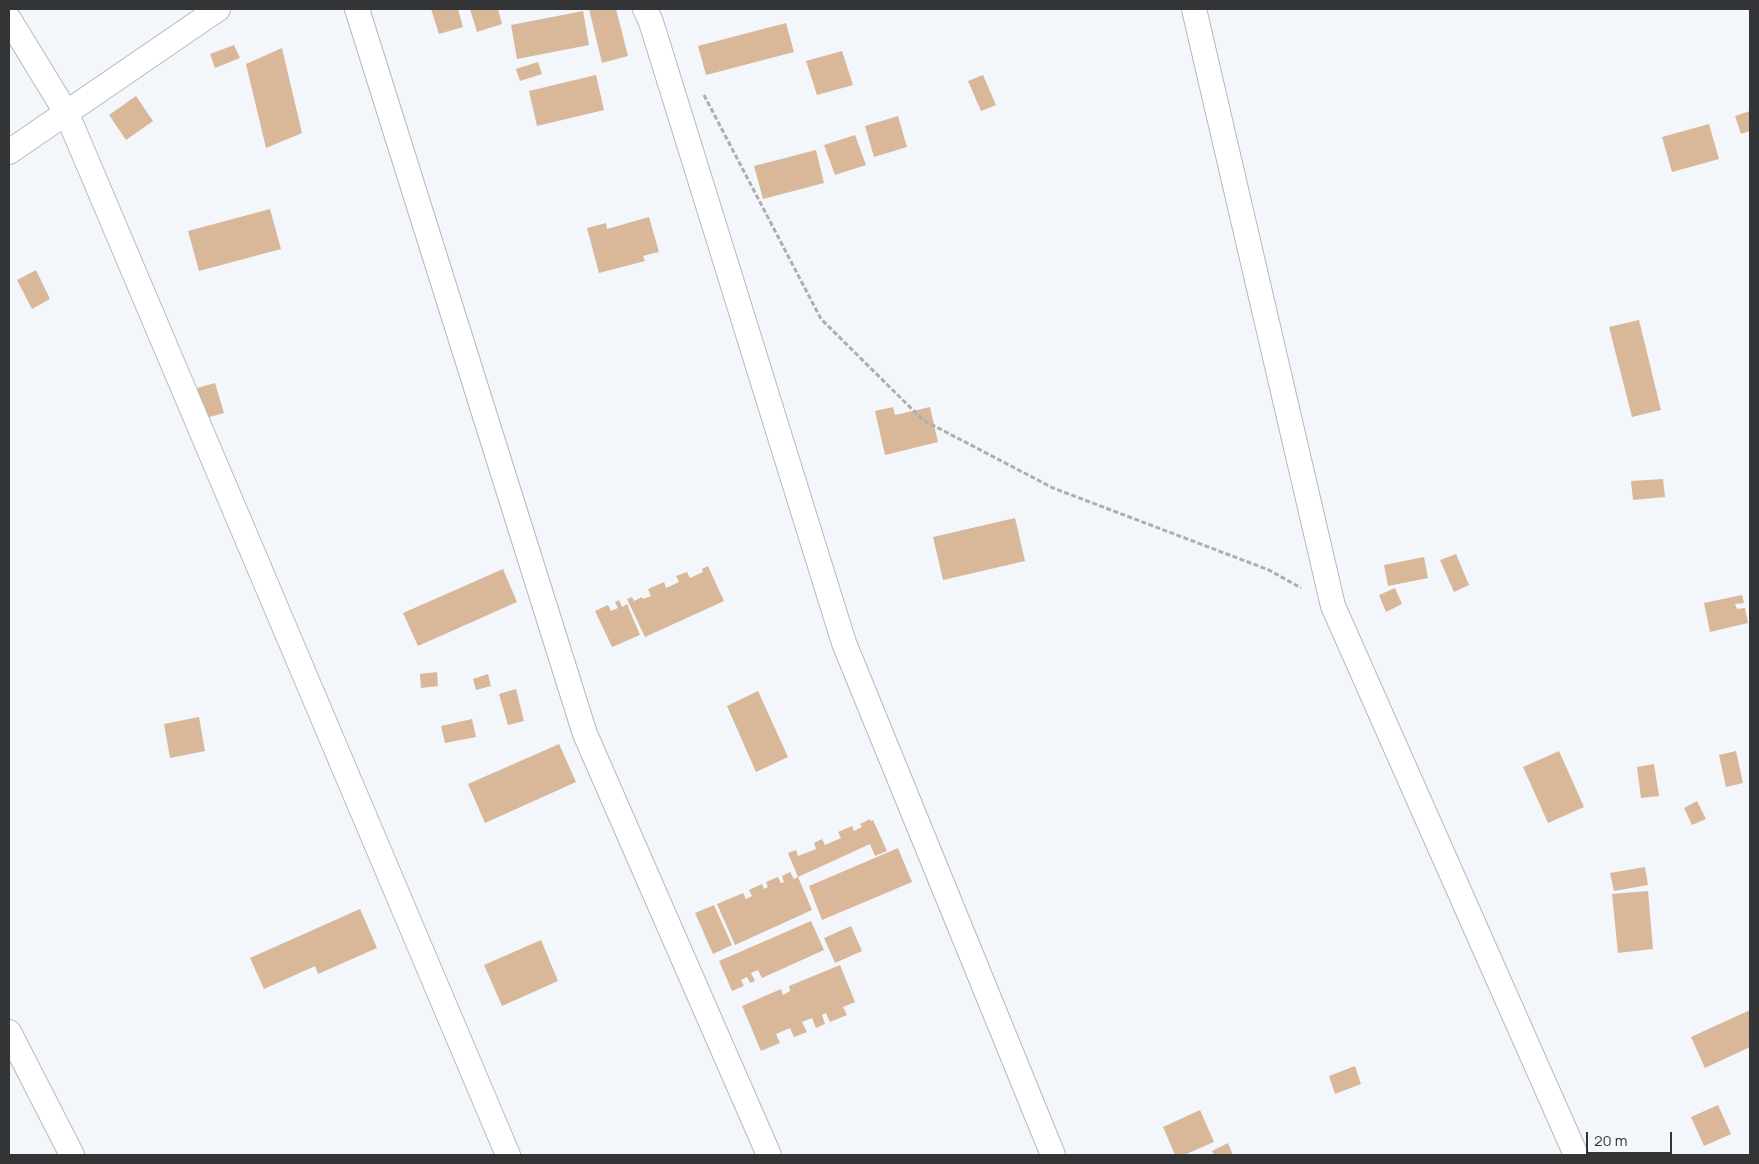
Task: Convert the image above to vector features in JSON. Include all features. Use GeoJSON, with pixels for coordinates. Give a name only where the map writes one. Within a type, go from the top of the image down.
{"type":"FeatureCollection","features":[{"type":"Feature","properties":{"kind":"street"},"geometry":{"type":"LineString","coordinates":[[9,152],[218,9]]}},
{"type":"Feature","properties":{"kind":"street"},"geometry":{"type":"LineString","coordinates":[[357,9],[584,734],[769,1155]]}},
{"type":"Feature","properties":{"kind":"street"},"geometry":{"type":"LineString","coordinates":[[645,9],[654,31],[844,643],[1053,1155]]}},
{"type":"Feature","properties":{"kind":"street"},"geometry":{"type":"LineString","coordinates":[[1194,9],[1332,606],[1576,1155]]}},
{"type":"Feature","properties":{"kind":"street"},"geometry":{"type":"LineString","coordinates":[[9,19],[66,114],[508,1155]]}},
{"type":"Feature","properties":{"kind":"street"},"geometry":{"type":"LineString","coordinates":[[9,1032],[72,1155]]}},
{"type":"Feature","properties":{"kind":"path"},"geometry":{"type":"LineString","coordinates":[[703,94],[820,320],[923,420],[1053,488],[1269,570],[1332,606]]}},
{"type":"Feature","properties":{"kind":"building"},"geometry":{"type":"Polygon","coordinates":[[[431,9],[458,9],[463,27],[439,34],[431,9]]]}},
{"type":"Feature","properties":{"kind":"building"},"geometry":{"type":"Polygon","coordinates":[[[470,9],[498,9],[502,24],[477,32],[470,9]]]}},
{"type":"Feature","properties":{"kind":"building"},"geometry":{"type":"Polygon","coordinates":[[[589,9],[616,9],[628,56],[602,63],[589,9]]]}},
{"type":"Feature","properties":{"kind":"building"},"geometry":{"type":"Polygon","coordinates":[[[583,11],[589,45],[517,59],[511,25],[583,11]]]}},
{"type":"Feature","properties":{"kind":"building"},"geometry":{"type":"Polygon","coordinates":[[[786,23],[794,52],[706,75],[698,46],[786,23]]]}},
{"type":"Feature","properties":{"kind":"building"},"geometry":{"type":"Polygon","coordinates":[[[234,45],[240,58],[215,68],[210,54],[234,45]]]}},
{"type":"Feature","properties":{"kind":"building"},"geometry":{"type":"Polygon","coordinates":[[[282,48],[302,133],[266,148],[246,64],[282,48]]]}},
{"type":"Feature","properties":{"kind":"building"},"geometry":{"type":"Polygon","coordinates":[[[842,51],[853,85],[817,95],[806,61],[842,51]]]}},
{"type":"Feature","properties":{"kind":"building"},"geometry":{"type":"Polygon","coordinates":[[[538,62],[542,74],[520,81],[516,69],[538,62]]]}},
{"type":"Feature","properties":{"kind":"building"},"geometry":{"type":"Polygon","coordinates":[[[596,75],[604,110],[537,126],[529,91],[596,75]]]}},
{"type":"Feature","properties":{"kind":"building"},"geometry":{"type":"Polygon","coordinates":[[[983,75],[996,105],[981,111],[968,81],[983,75]]]}},
{"type":"Feature","properties":{"kind":"building"},"geometry":{"type":"Polygon","coordinates":[[[136,96],[153,121],[126,140],[109,115],[136,96]]]}},
{"type":"Feature","properties":{"kind":"building"},"geometry":{"type":"Polygon","coordinates":[[[1750,111],[1750,131],[1741,134],[1735,116],[1750,111]]]}},
{"type":"Feature","properties":{"kind":"building"},"geometry":{"type":"Polygon","coordinates":[[[898,116],[907,147],[874,157],[865,126],[898,116]]]}},
{"type":"Feature","properties":{"kind":"building"},"geometry":{"type":"Polygon","coordinates":[[[1709,124],[1719,159],[1672,172],[1662,137],[1709,124]]]}},
{"type":"Feature","properties":{"kind":"building"},"geometry":{"type":"Polygon","coordinates":[[[855,135],[866,165],[835,175],[824,145],[855,135]]]}},
{"type":"Feature","properties":{"kind":"building"},"geometry":{"type":"Polygon","coordinates":[[[816,150],[824,183],[763,199],[754,166],[816,150]]]}},
{"type":"Feature","properties":{"kind":"building"},"geometry":{"type":"Polygon","coordinates":[[[270,209],[281,249],[199,271],[188,231],[270,209]]]}},
{"type":"Feature","properties":{"kind":"building"},"geometry":{"type":"Polygon","coordinates":[[[649,217],[659,252],[643,256],[645,261],[599,273],[587,228],[606,223],[607,229],[649,217]]]}},
{"type":"Feature","properties":{"kind":"building"},"geometry":{"type":"Polygon","coordinates":[[[36,270],[50,299],[32,309],[17,280],[36,270]]]}},
{"type":"Feature","properties":{"kind":"building"},"geometry":{"type":"Polygon","coordinates":[[[1639,320],[1661,410],[1632,417],[1609,327],[1639,320]]]}},
{"type":"Feature","properties":{"kind":"building"},"geometry":{"type":"Polygon","coordinates":[[[215,383],[224,413],[206,418],[197,388],[215,383]]]}},
{"type":"Feature","properties":{"kind":"building"},"geometry":{"type":"Polygon","coordinates":[[[893,407],[895,415],[930,407],[938,442],[885,455],[875,411],[893,407]]]}},
{"type":"Feature","properties":{"kind":"building"},"geometry":{"type":"Polygon","coordinates":[[[1663,479],[1665,497],[1633,500],[1631,481],[1663,479]]]}},
{"type":"Feature","properties":{"kind":"building"},"geometry":{"type":"Polygon","coordinates":[[[1015,518],[1025,561],[943,580],[933,537],[1015,518]]]}},
{"type":"Feature","properties":{"kind":"building"},"geometry":{"type":"Polygon","coordinates":[[[1456,554],[1469,585],[1454,592],[1440,560],[1456,554]]]}},
{"type":"Feature","properties":{"kind":"building"},"geometry":{"type":"Polygon","coordinates":[[[1424,557],[1428,578],[1388,586],[1384,565],[1424,557]]]}},
{"type":"Feature","properties":{"kind":"building"},"geometry":{"type":"Polygon","coordinates":[[[708,566],[724,601],[645,637],[627,599],[632,597],[634,601],[642,597],[643,599],[651,596],[648,589],[664,582],[666,588],[679,582],[676,576],[687,572],[690,578],[703,572],[702,569],[708,566]]]}},
{"type":"Feature","properties":{"kind":"building"},"geometry":{"type":"Polygon","coordinates":[[[503,569],[517,602],[418,646],[403,613],[503,569]]]}},
{"type":"Feature","properties":{"kind":"building"},"geometry":{"type":"Polygon","coordinates":[[[1395,588],[1402,604],[1386,612],[1379,595],[1395,588]]]}},
{"type":"Feature","properties":{"kind":"building"},"geometry":{"type":"Polygon","coordinates":[[[1742,595],[1744,603],[1735,604],[1737,609],[1745,608],[1748,623],[1710,632],[1704,603],[1742,595]]]}},
{"type":"Feature","properties":{"kind":"building"},"geometry":{"type":"Polygon","coordinates":[[[619,600],[622,607],[627,604],[640,635],[612,647],[595,611],[608,605],[611,611],[618,608],[615,602],[619,600]]]}},
{"type":"Feature","properties":{"kind":"building"},"geometry":{"type":"Polygon","coordinates":[[[437,672],[438,686],[421,688],[420,674],[437,672]]]}},
{"type":"Feature","properties":{"kind":"building"},"geometry":{"type":"Polygon","coordinates":[[[488,674],[491,686],[476,690],[473,679],[488,674]]]}},
{"type":"Feature","properties":{"kind":"building"},"geometry":{"type":"Polygon","coordinates":[[[516,689],[524,721],[508,725],[499,694],[516,689]]]}},
{"type":"Feature","properties":{"kind":"building"},"geometry":{"type":"Polygon","coordinates":[[[758,691],[788,757],[756,772],[727,706],[758,691]]]}},
{"type":"Feature","properties":{"kind":"building"},"geometry":{"type":"Polygon","coordinates":[[[199,717],[205,751],[170,758],[164,724],[199,717]]]}},
{"type":"Feature","properties":{"kind":"building"},"geometry":{"type":"Polygon","coordinates":[[[472,719],[476,737],[445,743],[441,726],[472,719]]]}},
{"type":"Feature","properties":{"kind":"building"},"geometry":{"type":"Polygon","coordinates":[[[559,744],[576,782],[485,823],[468,784],[559,744]]]}},
{"type":"Feature","properties":{"kind":"building"},"geometry":{"type":"Polygon","coordinates":[[[1559,751],[1584,807],[1548,823],[1523,767],[1559,751]]]}},
{"type":"Feature","properties":{"kind":"building"},"geometry":{"type":"Polygon","coordinates":[[[1736,751],[1743,783],[1726,787],[1719,755],[1736,751]]]}},
{"type":"Feature","properties":{"kind":"building"},"geometry":{"type":"Polygon","coordinates":[[[1654,764],[1659,796],[1641,798],[1637,767],[1654,764]]]}},
{"type":"Feature","properties":{"kind":"building"},"geometry":{"type":"Polygon","coordinates":[[[1697,801],[1706,819],[1692,825],[1684,808],[1697,801]]]}},
{"type":"Feature","properties":{"kind":"building"},"geometry":{"type":"Polygon","coordinates":[[[870,819],[870,821],[873,820],[887,851],[875,856],[870,844],[798,877],[788,853],[796,850],[798,856],[816,849],[814,843],[822,839],[825,845],[841,838],[838,832],[852,826],[854,831],[862,827],[860,824],[870,819]]]}},
{"type":"Feature","properties":{"kind":"building"},"geometry":{"type":"Polygon","coordinates":[[[898,848],[912,882],[822,920],[809,886],[898,848]]]}},
{"type":"Feature","properties":{"kind":"building"},"geometry":{"type":"Polygon","coordinates":[[[1645,867],[1648,885],[1614,891],[1610,873],[1645,867]]]}},
{"type":"Feature","properties":{"kind":"building"},"geometry":{"type":"Polygon","coordinates":[[[790,872],[794,879],[798,877],[812,910],[735,945],[717,904],[743,893],[746,899],[752,896],[749,890],[762,884],[764,889],[768,887],[766,882],[778,877],[781,883],[784,882],[782,876],[790,872]]]}},
{"type":"Feature","properties":{"kind":"building"},"geometry":{"type":"Polygon","coordinates":[[[1648,891],[1653,949],[1618,953],[1612,894],[1648,891]]]}},
{"type":"Feature","properties":{"kind":"building"},"geometry":{"type":"Polygon","coordinates":[[[714,905],[732,945],[713,954],[695,913],[714,905]]]}},
{"type":"Feature","properties":{"kind":"building"},"geometry":{"type":"Polygon","coordinates":[[[360,909],[377,948],[318,974],[315,966],[264,989],[250,958],[360,909]]]}},
{"type":"Feature","properties":{"kind":"building"},"geometry":{"type":"Polygon","coordinates":[[[811,921],[824,950],[762,978],[758,970],[751,973],[755,981],[750,983],[747,977],[741,980],[744,986],[732,991],[719,961],[811,921]]]}},
{"type":"Feature","properties":{"kind":"building"},"geometry":{"type":"Polygon","coordinates":[[[851,926],[862,951],[835,963],[824,938],[851,926]]]}},
{"type":"Feature","properties":{"kind":"building"},"geometry":{"type":"Polygon","coordinates":[[[541,940],[558,981],[502,1006],[484,965],[541,940]]]}},
{"type":"Feature","properties":{"kind":"building"},"geometry":{"type":"Polygon","coordinates":[[[840,965],[855,1002],[843,1007],[847,1015],[830,1022],[826,1013],[822,1015],[825,1024],[816,1028],[812,1018],[802,1022],[807,1032],[794,1037],[790,1028],[776,1034],[780,1043],[761,1051],[742,1006],[781,989],[783,995],[790,991],[789,986],[840,965]]]}},
{"type":"Feature","properties":{"kind":"building"},"geometry":{"type":"Polygon","coordinates":[[[1750,1010],[1750,1047],[1705,1068],[1691,1037],[1750,1010]]]}},
{"type":"Feature","properties":{"kind":"building"},"geometry":{"type":"Polygon","coordinates":[[[1355,1066],[1361,1084],[1335,1094],[1329,1076],[1355,1066]]]}},
{"type":"Feature","properties":{"kind":"building"},"geometry":{"type":"Polygon","coordinates":[[[1718,1105],[1731,1134],[1704,1146],[1691,1117],[1718,1105]]]}},
{"type":"Feature","properties":{"kind":"building"},"geometry":{"type":"Polygon","coordinates":[[[1200,1110],[1214,1142],[1184,1155],[1175,1155],[1163,1127],[1200,1110]]]}},
{"type":"Feature","properties":{"kind":"building"},"geometry":{"type":"Polygon","coordinates":[[[1228,1143],[1233,1155],[1214,1155],[1212,1151],[1228,1143]]]}}]}
